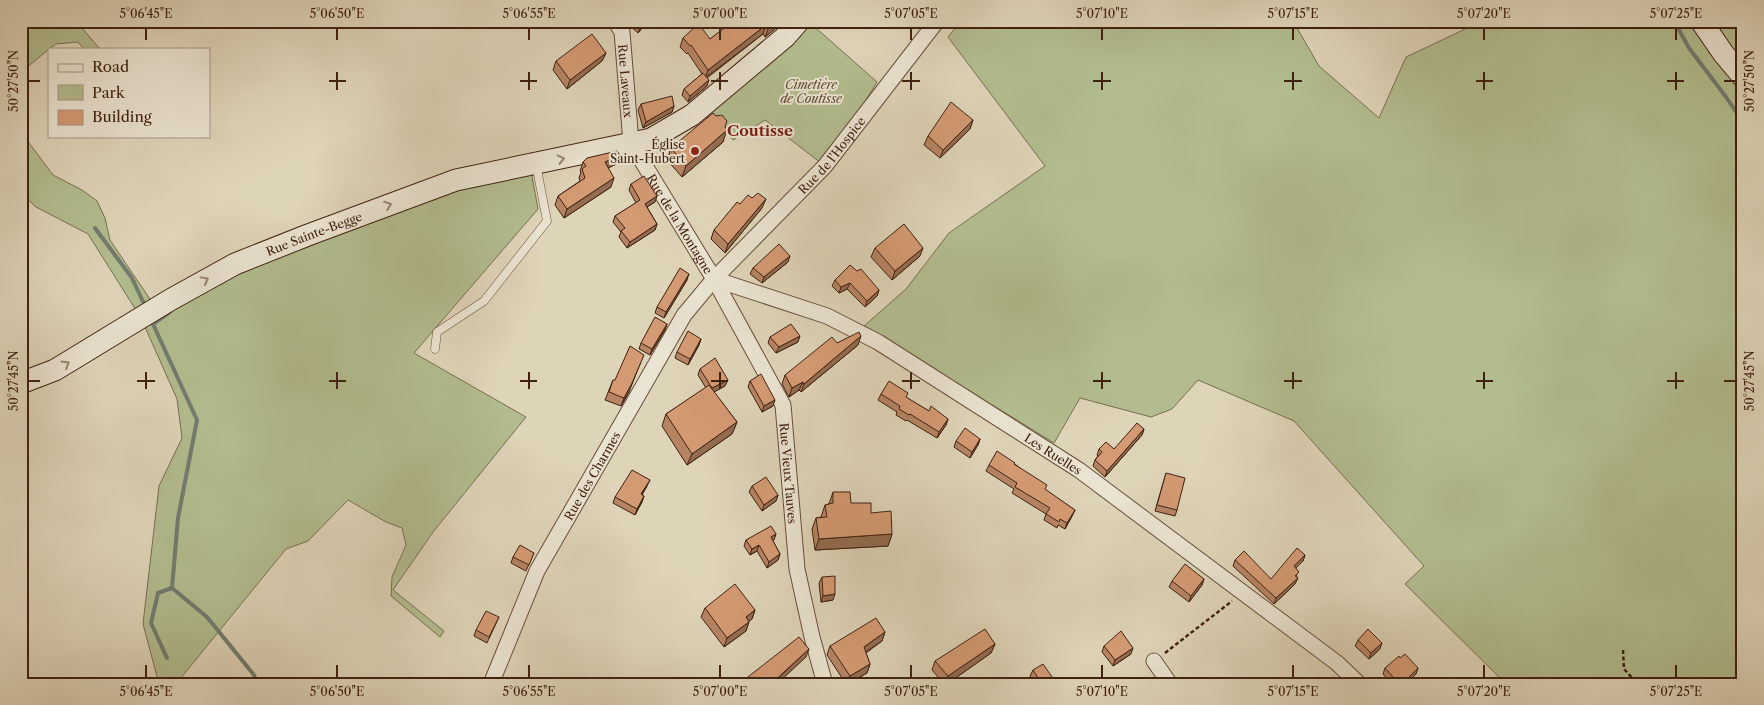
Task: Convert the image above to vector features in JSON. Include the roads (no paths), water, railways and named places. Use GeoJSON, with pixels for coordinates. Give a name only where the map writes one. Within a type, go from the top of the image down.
{"type":"FeatureCollection","features":[{"type":"Feature","properties":{"kind":"street","name":"Rue Laveaux"},"geometry":{"type":"LineString","coordinates":[[615,21],[622,32],[631,143]]}},
{"type":"Feature","properties":{"kind":"street","name":"Rue Sainte-Begge"},"geometry":{"type":"LineString","coordinates":[[21,383],[55,370],[170,300],[235,264],[308,235],[456,180],[651,139],[692,115],[785,37],[799,21]]}},
{"type":"Feature","properties":{"kind":"street","name":"Rue de l'Hospice"},"geometry":{"type":"LineString","coordinates":[[714,279],[825,166],[937,21]]}},
{"type":"Feature","properties":{"kind":"street"},"geometry":{"type":"LineString","coordinates":[[1701,21],[1723,54],[1743,77]]}},
{"type":"Feature","properties":{"kind":"street","name":"Rue de la Montagne"},"geometry":{"type":"LineString","coordinates":[[631,143],[714,279]]}},
{"type":"Feature","properties":{"kind":"street","name":"Les Ruelles"},"geometry":{"type":"LineString","coordinates":[[714,279],[827,316],[878,342],[1079,470],[1337,663],[1359,684]]}},
{"type":"Feature","properties":{"kind":"street","name":"Rue des Charmes"},"geometry":{"type":"LineString","coordinates":[[491,684],[537,571],[684,315],[714,279]]}},
{"type":"Feature","properties":{"kind":"street","name":"Rue Vieux Tauves"},"geometry":{"type":"LineString","coordinates":[[714,279],[783,405],[797,569],[812,637],[825,684]]}},
{"type":"Feature","properties":{"kind":"street"},"geometry":{"type":"LineString","coordinates":[[1154,661],[1170,684]]}},
{"type":"Feature","properties":{"kind":"lane"},"geometry":{"type":"LineString","coordinates":[[435,349],[437,332],[484,301],[547,221],[536,164]]}},
{"type":"Feature","properties":{"kind":"waterway"},"geometry":{"type":"LineString","coordinates":[[1674,21],[1689,48],[1743,122]]}},
{"type":"Feature","properties":{"kind":"waterway"},"geometry":{"type":"LineString","coordinates":[[95,228],[132,278],[145,306]]}},
{"type":"Feature","properties":{"kind":"waterway"},"geometry":{"type":"LineString","coordinates":[[170,312],[153,324],[197,420],[178,518],[172,588],[207,617],[254,675],[257,684]]}},
{"type":"Feature","properties":{"kind":"waterway"},"geometry":{"type":"LineString","coordinates":[[167,658],[151,623],[158,593],[172,588]]}},
{"type":"Feature","properties":{"kind":"place","name":"Église Saint-Hubert"},"geometry":{"type":"Point","coordinates":[695,151]}},
{"type":"Feature","properties":{"kind":"district","name":"Coutisse"},"geometry":{"type":"Point","coordinates":[760,130]}},
{"type":"Feature","properties":{"kind":"park label","name":"Cimetière de Coutisse"},"geometry":{"type":"Point","coordinates":[811,91]}}]}
